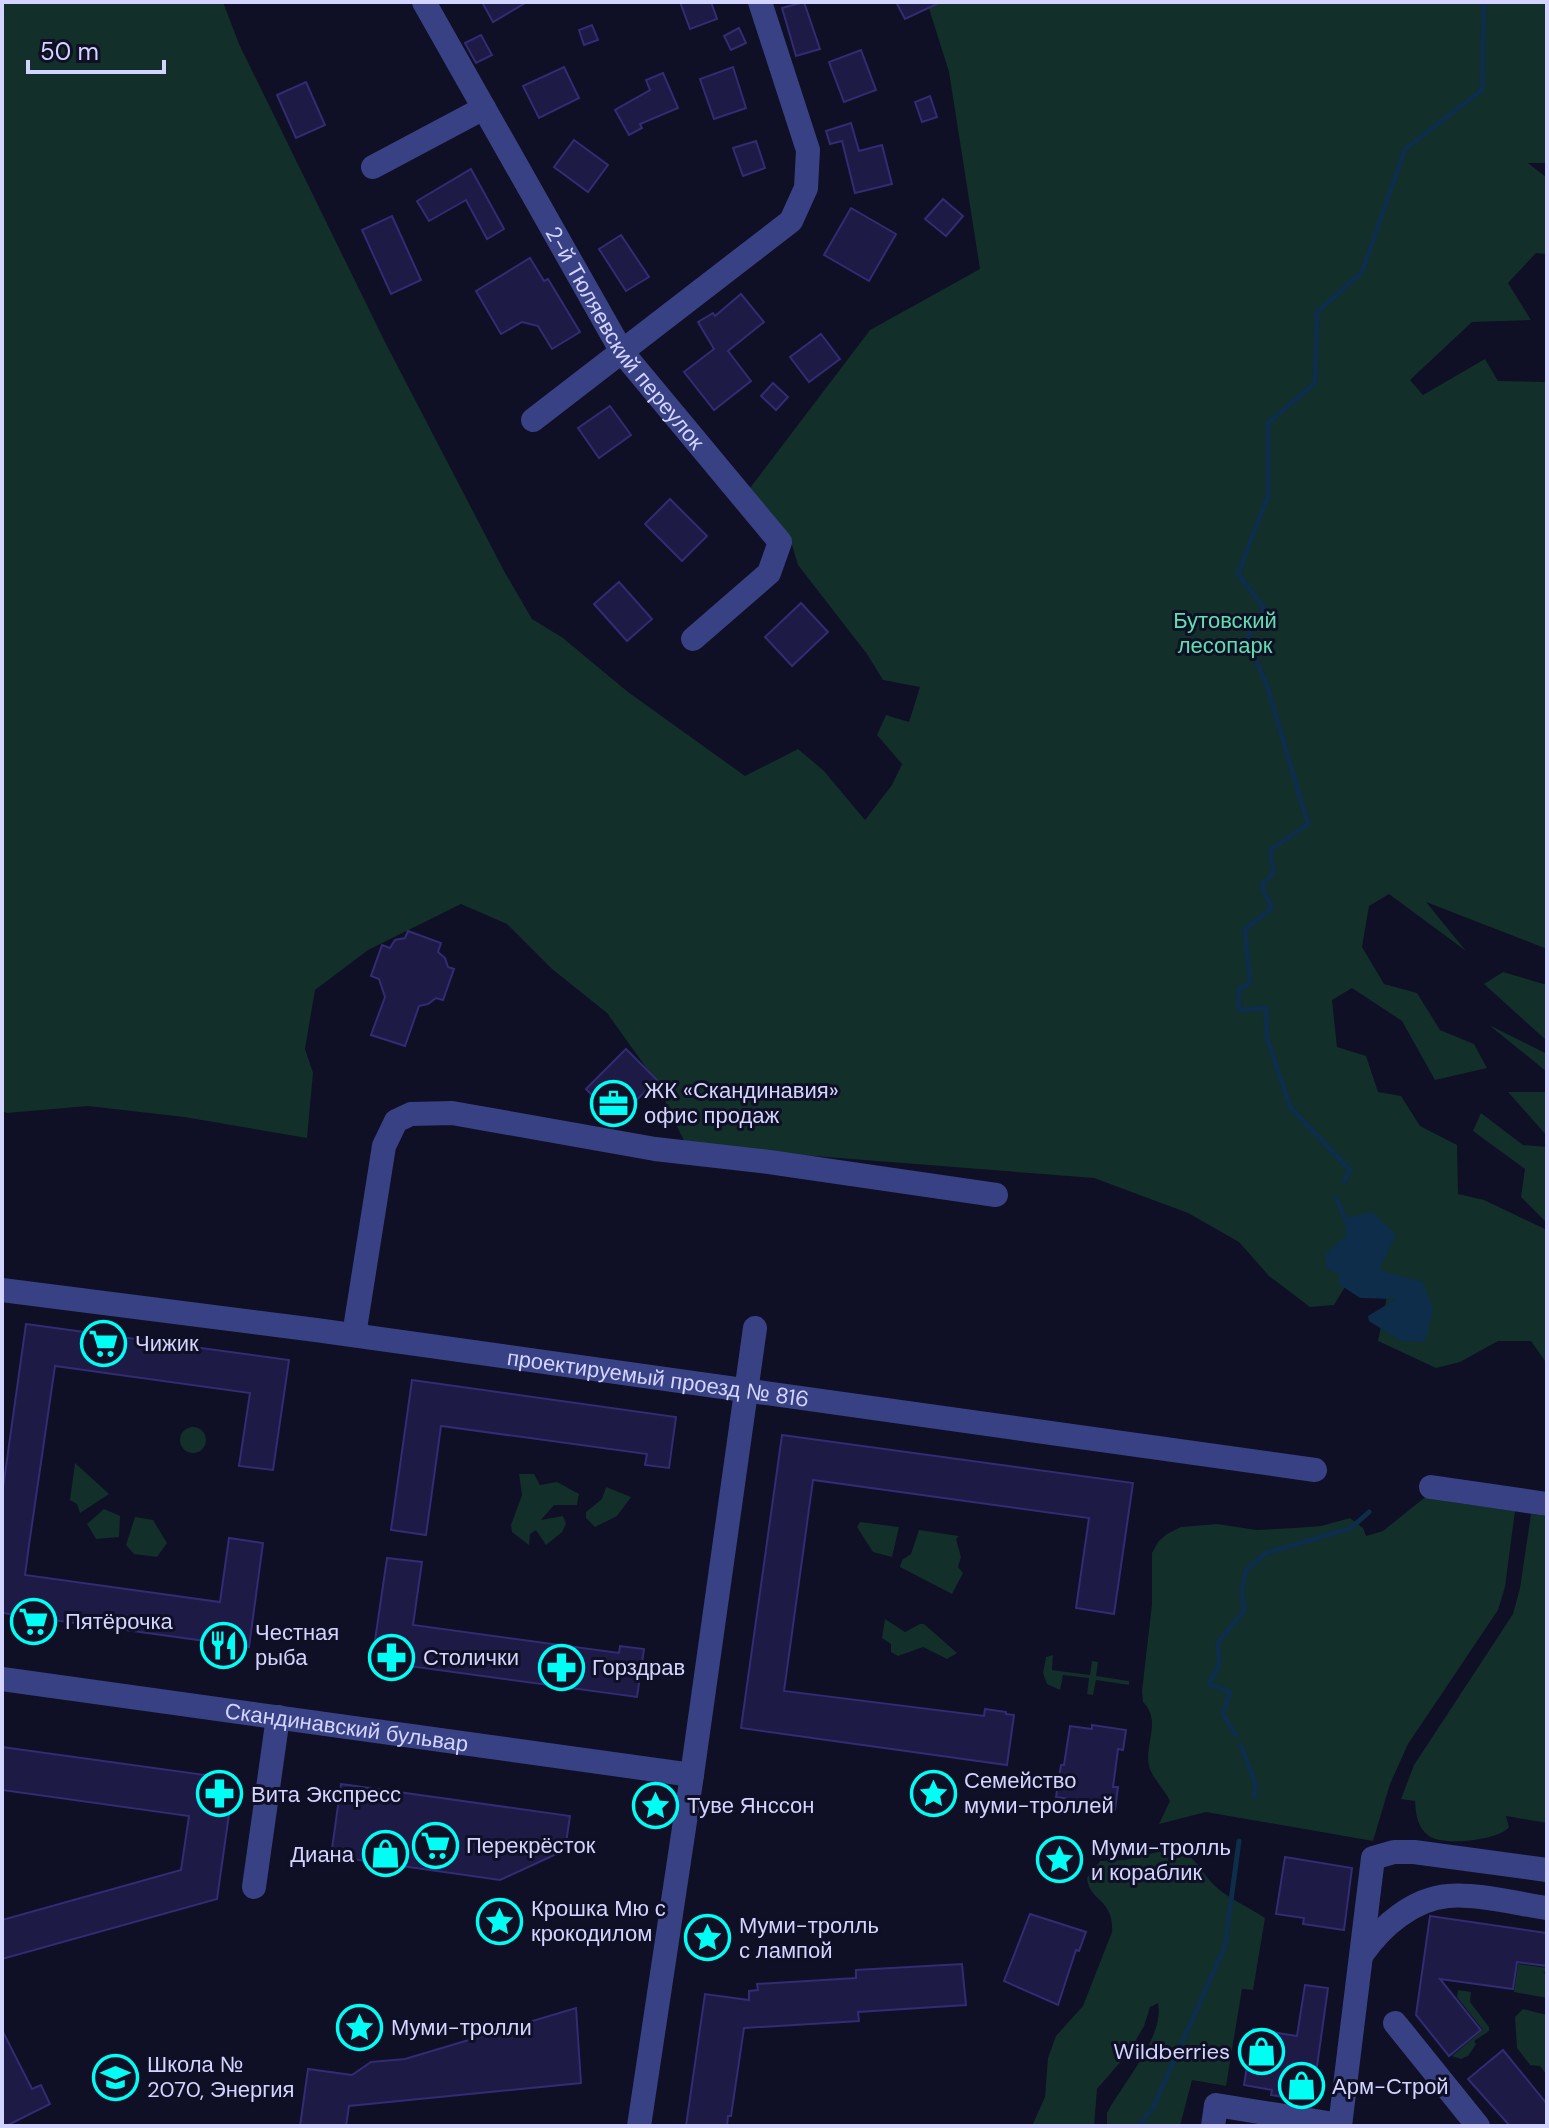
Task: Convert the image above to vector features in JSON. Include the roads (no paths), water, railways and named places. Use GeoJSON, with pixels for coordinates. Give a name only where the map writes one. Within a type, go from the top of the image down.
{"type":"FeatureCollection","features":[{"type":"Feature","properties":{"kind":"street","name":"2-й Тюляевский переулок"},"geometry":{"type":"LineString","coordinates":[[424,2],[622,352],[780,542],[769,573],[693,639]]}},
{"type":"Feature","properties":{"kind":"street"},"geometry":{"type":"LineString","coordinates":[[533,420],[791,221],[806,188],[808,150],[760,2]]}},
{"type":"Feature","properties":{"kind":"street"},"geometry":{"type":"LineString","coordinates":[[373,167],[484,108]]}},
{"type":"Feature","properties":{"kind":"street"},"geometry":{"type":"LineString","coordinates":[[354,1335],[384,1146],[396,1121],[411,1114],[452,1113],[655,1149],[996,1195]]}},
{"type":"Feature","properties":{"kind":"street","name":"проектируемый проезд № 816"},"geometry":{"type":"LineString","coordinates":[[2,1290],[354,1335],[1315,1470]]}},
{"type":"Feature","properties":{"kind":"street"},"geometry":{"type":"LineString","coordinates":[[639,2126],[755,1328]]}},
{"type":"Feature","properties":{"kind":"street"},"geometry":{"type":"LineString","coordinates":[[1431,1487],[1547,1504]]}},
{"type":"Feature","properties":{"kind":"street","name":"Скандинавский бульвар"},"geometry":{"type":"LineString","coordinates":[[2,1679],[692,1775]]}},
{"type":"Feature","properties":{"kind":"street"},"geometry":{"type":"LineString","coordinates":[[254,1887],[278,1717]]}},
{"type":"Feature","properties":{"kind":"street"},"geometry":{"type":"LineString","coordinates":[[1213,2126],[1216,2105],[1340,2125],[1373,1858],[1394,1852],[1414,1852],[1547,1870]]}},
{"type":"Feature","properties":{"kind":"street"},"geometry":{"type":"LineString","coordinates":[[1363,1953],[1388,1923],[1441,1897],[1463,1896],[1547,1908]]}},
{"type":"Feature","properties":{"kind":"street"},"geometry":{"type":"LineString","coordinates":[[1395,2023],[1478,2126]]}},
{"type":"Feature","properties":{"kind":"water"},"geometry":{"type":"Polygon","coordinates":[[[1372,1212],[1396,1235],[1379,1270],[1423,1282],[1433,1309],[1425,1342],[1401,1341],[1369,1321],[1368,1316],[1396,1299],[1360,1298],[1339,1284],[1339,1274],[1326,1268],[1326,1253],[1346,1236],[1345,1218],[1372,1212]]]}},
{"type":"Feature","properties":{"kind":"waterway"},"geometry":{"type":"LineString","coordinates":[[1344,1182],[1350,1170],[1290,1107],[1267,1038],[1266,1008],[1239,1010],[1238,990],[1250,983],[1245,929],[1272,908],[1263,890],[1263,883],[1273,874],[1270,850],[1308,824],[1267,686],[1247,638],[1264,608],[1238,574],[1268,496],[1268,423],[1315,383],[1317,312],[1362,272],[1405,149],[1482,90],[1484,2]]}},
{"type":"Feature","properties":{"kind":"waterway"},"geometry":{"type":"LineString","coordinates":[[1336,1198],[1347,1223]]}},
{"type":"Feature","properties":{"kind":"waterway"},"geometry":{"type":"LineString","coordinates":[[1236,1735],[1223,1714],[1230,1692],[1209,1684],[1219,1665],[1218,1642],[1244,1611],[1242,1590],[1246,1570],[1266,1553],[1351,1528],[1369,1512]]}},
{"type":"Feature","properties":{"kind":"waterway"},"geometry":{"type":"LineString","coordinates":[[1241,1745],[1256,1786],[1254,1797]]}},
{"type":"Feature","properties":{"kind":"waterway"},"geometry":{"type":"LineString","coordinates":[[1138,2126],[1152,2110],[1225,1946],[1239,1841]]}},
{"type":"Feature","properties":{"kind":"place","name":"ЖК «Скандинавия» офис продаж"},"geometry":{"type":"Point","coordinates":[613,1103]}},
{"type":"Feature","properties":{"kind":"place","name":"Чижик"},"geometry":{"type":"Point","coordinates":[104,1343]}},
{"type":"Feature","properties":{"kind":"place","name":"Пятёрочка"},"geometry":{"type":"Point","coordinates":[34,1621]}},
{"type":"Feature","properties":{"kind":"place","name":"Честная рыба"},"geometry":{"type":"Point","coordinates":[224,1645]}},
{"type":"Feature","properties":{"kind":"place","name":"Столички"},"geometry":{"type":"Point","coordinates":[392,1657]}},
{"type":"Feature","properties":{"kind":"place","name":"Горздрав"},"geometry":{"type":"Point","coordinates":[561,1667]}},
{"type":"Feature","properties":{"kind":"place","name":"Семейство муми-троллей"},"geometry":{"type":"Point","coordinates":[933,1793]}},
{"type":"Feature","properties":{"kind":"place","name":"Вита Экспресс"},"geometry":{"type":"Point","coordinates":[220,1794]}},
{"type":"Feature","properties":{"kind":"place","name":"Туве Янссон"},"geometry":{"type":"Point","coordinates":[656,1805]}},
{"type":"Feature","properties":{"kind":"place","name":"Перекрёсток"},"geometry":{"type":"Point","coordinates":[435,1845]}},
{"type":"Feature","properties":{"kind":"place","name":"Диана"},"geometry":{"type":"Point","coordinates":[385,1854]}},
{"type":"Feature","properties":{"kind":"place","name":"Муми-тролль и кораблик"},"geometry":{"type":"Point","coordinates":[1060,1860]}},
{"type":"Feature","properties":{"kind":"place","name":"Крошка Мю с крокодилом"},"geometry":{"type":"Point","coordinates":[500,1921]}},
{"type":"Feature","properties":{"kind":"place","name":"Муми-тролль с лампой"},"geometry":{"type":"Point","coordinates":[708,1938]}},
{"type":"Feature","properties":{"kind":"place","name":"Муми-тролли"},"geometry":{"type":"Point","coordinates":[360,2027]}},
{"type":"Feature","properties":{"kind":"place","name":"Wildberries"},"geometry":{"type":"Point","coordinates":[1261,2051]}},
{"type":"Feature","properties":{"kind":"place","name":"Школа № 2070, Энергия"},"geometry":{"type":"Point","coordinates":[116,2077]}},
{"type":"Feature","properties":{"kind":"place","name":"Арм-Строй"},"geometry":{"type":"Point","coordinates":[1301,2086]}},
{"type":"Feature","properties":{"kind":"park label","name":"Бутовский лесопарк"},"geometry":{"type":"Point","coordinates":[1225,632]}}]}
